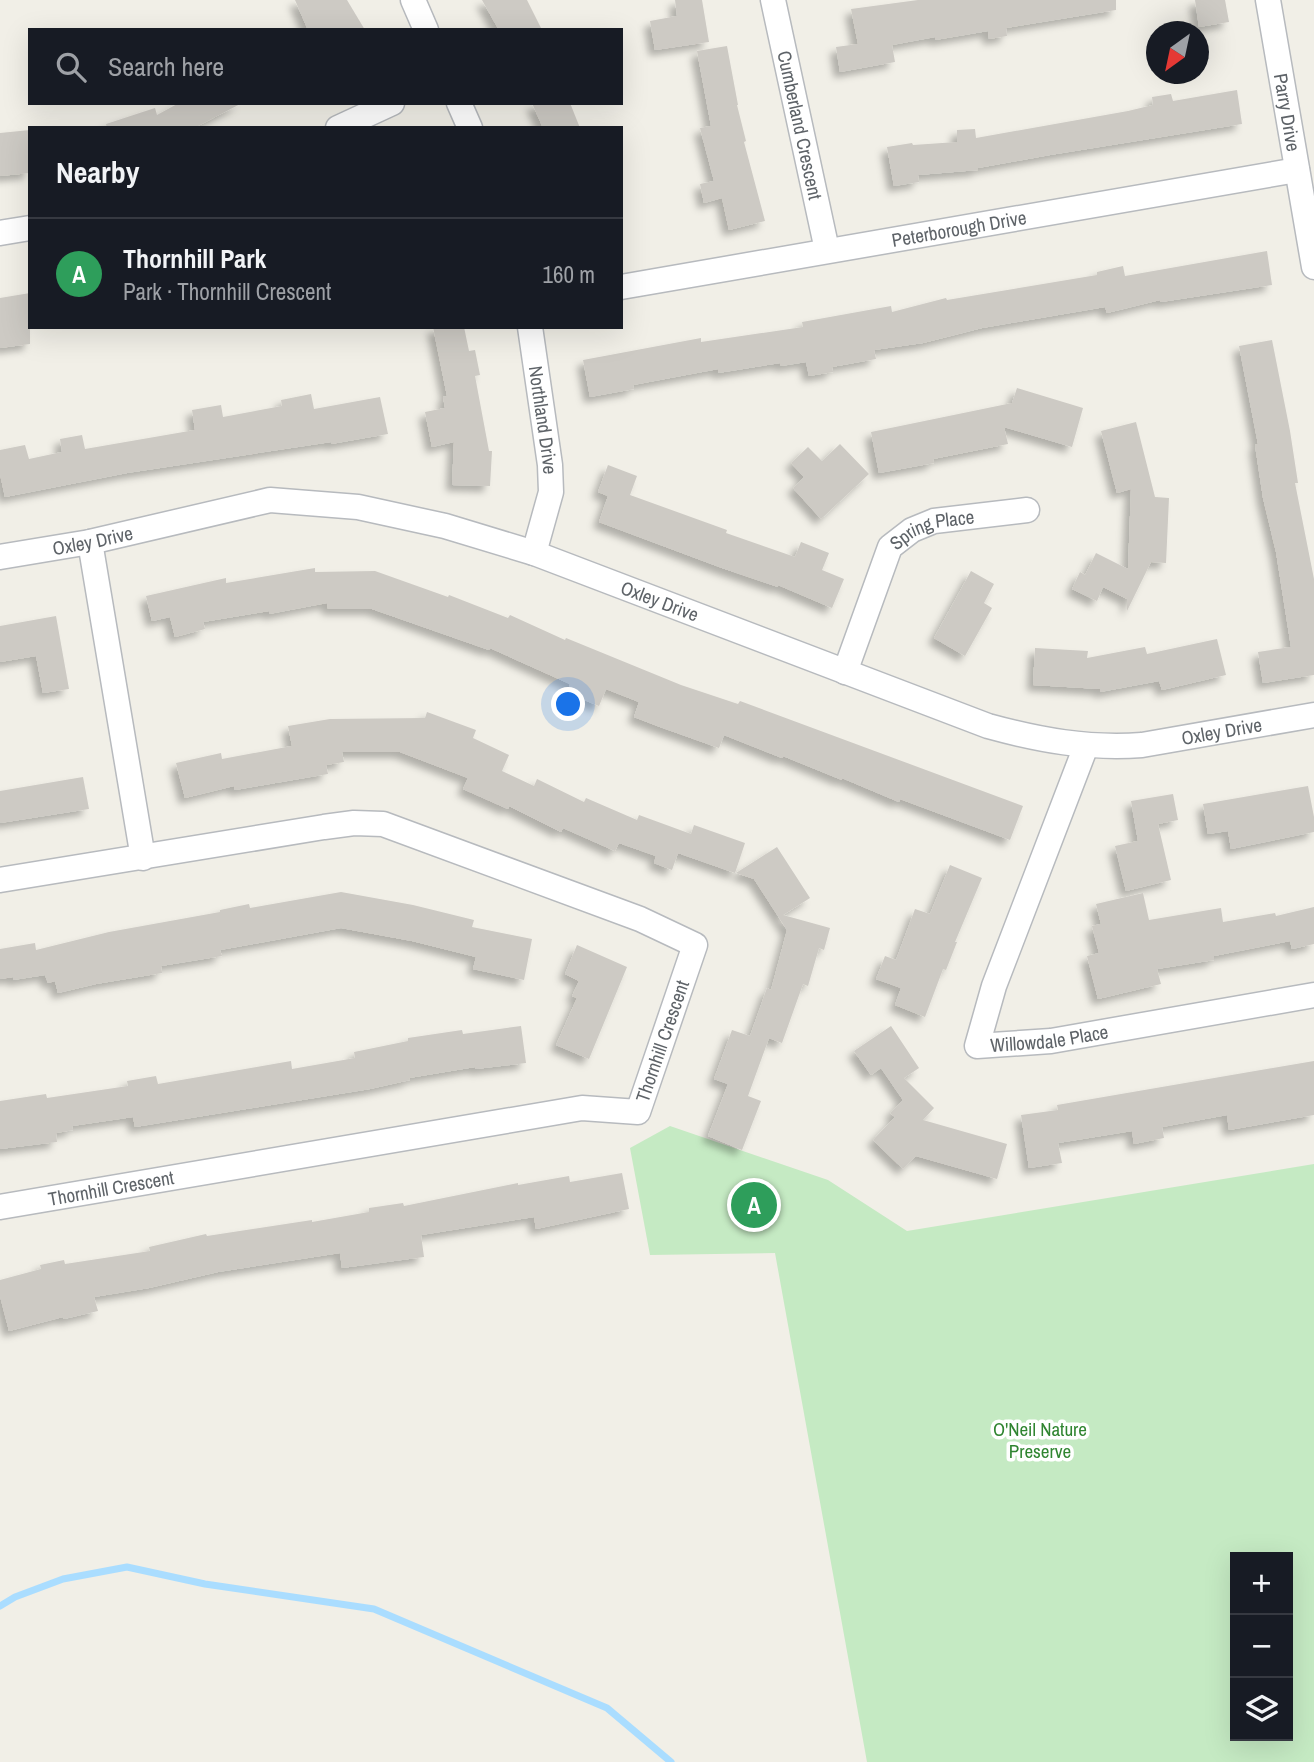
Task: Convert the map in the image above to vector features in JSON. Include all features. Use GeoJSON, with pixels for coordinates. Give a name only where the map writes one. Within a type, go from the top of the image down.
{"type":"FeatureCollection","features":[{"type":"Feature","properties":{"kind":"street"},"geometry":{"type":"LineString","coordinates":[[413,0],[425,28]]}},
{"type":"Feature","properties":{"kind":"street","name":"Cumberland Crescent"},"geometry":{"type":"LineString","coordinates":[[773,0],[827,250]]}},
{"type":"Feature","properties":{"kind":"street","name":"Parry Drive"},"geometry":{"type":"LineString","coordinates":[[1268,0],[1314,267]]}},
{"type":"Feature","properties":{"kind":"street"},"geometry":{"type":"LineString","coordinates":[[342,126],[388,105]]}},
{"type":"Feature","properties":{"kind":"street"},"geometry":{"type":"LineString","coordinates":[[460,105],[469,126]]}},
{"type":"Feature","properties":{"kind":"street","name":"Peterborough Drive"},"geometry":{"type":"LineString","coordinates":[[623,286],[1297,170]]}},
{"type":"Feature","properties":{"kind":"street"},"geometry":{"type":"LineString","coordinates":[[0,233],[28,228]]}},
{"type":"Feature","properties":{"kind":"street","name":"Northland Drive"},"geometry":{"type":"LineString","coordinates":[[530,329],[550,465],[551,492],[534,553]]}},
{"type":"Feature","properties":{"kind":"street","name":"Oxley Drive"},"geometry":{"type":"LineString","coordinates":[[0,557],[90,542],[270,500],[359,507],[445,526],[534,553],[845,673],[988,726],[1035,739],[1086,746],[1142,745],[1314,715]]}},
{"type":"Feature","properties":{"kind":"street","name":"Spring Place"},"geometry":{"type":"LineString","coordinates":[[845,673],[890,547],[912,530],[934,521],[1027,510]]}},
{"type":"Feature","properties":{"kind":"street"},"geometry":{"type":"LineString","coordinates":[[90,542],[142,858]]}},
{"type":"Feature","properties":{"kind":"street","name":"Willowdale Place"},"geometry":{"type":"LineString","coordinates":[[1086,746],[994,986],[977,1046],[1051,1041],[1314,995]]}},
{"type":"Feature","properties":{"kind":"street","name":"Thornhill Crescent"},"geometry":{"type":"LineString","coordinates":[[0,880],[354,823],[383,824],[640,919],[695,945],[638,1112],[582,1108],[0,1207]]}},
{"type":"Feature","properties":{"kind":"green space","name":"O'Neil Nature Preserve"},"geometry":{"type":"Polygon","coordinates":[[[670,1126],[828,1180],[907,1231],[1314,1164],[1314,1762],[867,1762],[775,1253],[650,1255],[630,1148],[670,1126]]]}},
{"type":"Feature","properties":{"kind":"building"},"geometry":{"type":"Polygon","coordinates":[[[295,0],[347,0],[364,28],[307,28],[295,0]]]}},
{"type":"Feature","properties":{"kind":"building"},"geometry":{"type":"Polygon","coordinates":[[[482,0],[527,0],[541,28],[498,28],[482,0]]]}},
{"type":"Feature","properties":{"kind":"building"},"geometry":{"type":"Polygon","coordinates":[[[675,0],[702,0],[709,42],[655,50],[650,21],[677,16],[675,0]]]}},
{"type":"Feature","properties":{"kind":"building"},"geometry":{"type":"Polygon","coordinates":[[[918,0],[1116,0],[1116,10],[1006,28],[1007,36],[989,39],[988,31],[892,45],[895,62],[840,72],[836,47],[858,44],[851,9],[918,0]]]}},
{"type":"Feature","properties":{"kind":"building"},"geometry":{"type":"Polygon","coordinates":[[[1195,0],[1225,0],[1229,22],[1209,25],[1209,21],[1198,21],[1195,0]]]}},
{"type":"Feature","properties":{"kind":"building"},"geometry":{"type":"Polygon","coordinates":[[[727,46],[746,141],[744,142],[765,221],[729,230],[722,198],[704,203],[700,184],[714,181],[700,128],[711,126],[697,51],[727,46]]]}},
{"type":"Feature","properties":{"kind":"building"},"geometry":{"type":"Polygon","coordinates":[[[1237,90],[1242,124],[1050,155],[978,170],[918,175],[919,182],[894,186],[887,147],[912,143],[957,142],[957,130],[975,129],[976,138],[1128,111],[1153,105],[1152,97],[1171,94],[1173,101],[1237,90]]]}},
{"type":"Feature","properties":{"kind":"building"},"geometry":{"type":"Polygon","coordinates":[[[175,105],[238,105],[198,126],[106,124],[155,108],[157,115],[175,105]]]}},
{"type":"Feature","properties":{"kind":"building"},"geometry":{"type":"Polygon","coordinates":[[[533,105],[571,105],[579,126],[542,126],[533,105]]]}},
{"type":"Feature","properties":{"kind":"building"},"geometry":{"type":"Polygon","coordinates":[[[28,130],[28,173],[0,176],[0,133],[28,130]]]}},
{"type":"Feature","properties":{"kind":"building"},"geometry":{"type":"Polygon","coordinates":[[[1267,251],[1272,285],[1161,302],[1160,300],[1107,313],[1105,307],[982,328],[923,343],[874,350],[876,359],[832,367],[833,372],[809,376],[806,362],[781,366],[780,363],[718,373],[718,369],[633,385],[634,389],[590,397],[583,360],[701,338],[701,342],[803,327],[802,322],[891,306],[892,312],[946,298],[947,300],[1097,275],[1097,272],[1123,266],[1125,276],[1267,251]]]}},
{"type":"Feature","properties":{"kind":"building"},"geometry":{"type":"Polygon","coordinates":[[[28,293],[30,344],[0,348],[0,298],[28,293]]]}},
{"type":"Feature","properties":{"kind":"building"},"geometry":{"type":"Polygon","coordinates":[[[433,329],[464,329],[469,351],[475,350],[480,375],[475,376],[489,451],[492,451],[490,486],[452,485],[454,442],[432,447],[425,412],[445,408],[443,397],[447,396],[433,329]]]}},
{"type":"Feature","properties":{"kind":"building"},"geometry":{"type":"Polygon","coordinates":[[[1272,340],[1314,579],[1314,675],[1263,683],[1258,652],[1291,647],[1276,552],[1263,498],[1255,445],[1258,444],[1239,346],[1272,340]]]}},
{"type":"Feature","properties":{"kind":"building"},"geometry":{"type":"Polygon","coordinates":[[[1017,388],[1083,408],[1072,447],[1004,427],[1008,444],[933,459],[934,463],[879,473],[871,432],[1012,403],[1017,388]]]}},
{"type":"Feature","properties":{"kind":"building"},"geometry":{"type":"Polygon","coordinates":[[[311,394],[314,409],[380,397],[388,434],[127,473],[5,497],[0,474],[0,450],[25,445],[29,459],[62,452],[60,439],[82,435],[85,449],[195,430],[192,410],[221,405],[223,417],[282,406],[281,400],[311,394]]]}},
{"type":"Feature","properties":{"kind":"building"},"geometry":{"type":"Polygon","coordinates":[[[1136,422],[1155,497],[1169,498],[1166,563],[1151,562],[1127,611],[1127,599],[1103,587],[1097,601],[1072,589],[1080,572],[1085,575],[1096,553],[1128,569],[1131,489],[1117,493],[1101,431],[1136,422]]]}},
{"type":"Feature","properties":{"kind":"building"},"geometry":{"type":"Polygon","coordinates":[[[840,444],[869,474],[821,519],[793,488],[804,477],[791,463],[808,447],[822,461],[840,444]]]}},
{"type":"Feature","properties":{"kind":"building"},"geometry":{"type":"Polygon","coordinates":[[[608,465],[637,476],[630,495],[795,557],[801,542],[829,553],[822,570],[844,579],[832,608],[778,585],[722,568],[599,522],[608,496],[598,492],[608,465]]]}},
{"type":"Feature","properties":{"kind":"building"},"geometry":{"type":"Polygon","coordinates":[[[315,568],[315,572],[375,571],[508,618],[510,615],[565,640],[566,638],[681,685],[738,704],[740,701],[1023,806],[1010,840],[900,799],[899,802],[724,735],[719,748],[660,727],[634,717],[639,702],[606,689],[599,706],[567,693],[570,684],[490,648],[489,650],[372,609],[328,609],[327,603],[269,614],[269,611],[203,622],[205,629],[175,637],[170,617],[152,621],[146,596],[226,578],[226,583],[315,568]]]}},
{"type":"Feature","properties":{"kind":"building"},"geometry":{"type":"Polygon","coordinates":[[[971,571],[994,584],[984,603],[992,608],[965,656],[934,638],[971,571]]]}},
{"type":"Feature","properties":{"kind":"building"},"geometry":{"type":"Polygon","coordinates":[[[56,616],[69,689],[43,693],[36,656],[0,662],[0,626],[56,616]]]}},
{"type":"Feature","properties":{"kind":"building"},"geometry":{"type":"Polygon","coordinates":[[[1217,639],[1226,675],[1162,690],[1159,681],[1100,692],[1100,689],[1033,685],[1035,648],[1088,651],[1087,658],[1145,647],[1147,654],[1217,639]]]}},
{"type":"Feature","properties":{"kind":"building"},"geometry":{"type":"Polygon","coordinates":[[[427,712],[476,730],[473,738],[509,755],[502,771],[534,786],[537,779],[584,802],[586,798],[637,820],[639,815],[691,834],[694,825],[745,843],[735,873],[678,853],[672,870],[654,863],[656,856],[619,843],[615,851],[563,828],[561,832],[509,806],[508,809],[463,789],[468,778],[400,752],[342,752],[344,762],[326,765],[328,774],[235,790],[234,786],[185,798],[176,763],[221,753],[222,759],[292,746],[288,726],[330,719],[425,718],[427,712]]]}},
{"type":"Feature","properties":{"kind":"building"},"geometry":{"type":"Polygon","coordinates":[[[83,777],[89,809],[0,823],[0,791],[83,777]]]}},
{"type":"Feature","properties":{"kind":"building"},"geometry":{"type":"Polygon","coordinates":[[[1308,786],[1314,832],[1231,849],[1228,831],[1208,834],[1203,804],[1308,786]]]}},
{"type":"Feature","properties":{"kind":"building"},"geometry":{"type":"Polygon","coordinates":[[[1173,794],[1178,820],[1158,824],[1171,880],[1126,891],[1115,846],[1138,841],[1131,801],[1173,794]]]}},
{"type":"Feature","properties":{"kind":"building"},"geometry":{"type":"Polygon","coordinates":[[[777,847],[810,898],[783,915],[830,928],[824,950],[819,948],[808,986],[803,984],[782,1043],[769,1038],[748,1096],[761,1101],[742,1150],[708,1136],[728,1084],[714,1079],[732,1030],[750,1036],[767,988],[771,990],[787,930],[754,879],[736,873],[777,847]]]}},
{"type":"Feature","properties":{"kind":"building"},"geometry":{"type":"Polygon","coordinates":[[[950,865],[982,878],[925,1017],[895,1005],[901,988],[876,979],[885,956],[896,960],[915,909],[930,914],[950,865]]]}},
{"type":"Feature","properties":{"kind":"building"},"geometry":{"type":"Polygon","coordinates":[[[341,892],[413,905],[474,920],[472,927],[532,939],[524,980],[473,969],[476,957],[412,941],[341,928],[220,950],[222,956],[161,966],[162,973],[58,993],[55,981],[48,983],[45,975],[13,980],[13,977],[0,979],[0,949],[35,943],[36,950],[109,932],[220,912],[249,904],[250,908],[341,892]]]}},
{"type":"Feature","properties":{"kind":"building"},"geometry":{"type":"Polygon","coordinates":[[[1143,893],[1149,920],[1221,908],[1223,922],[1275,913],[1276,916],[1314,907],[1314,944],[1292,949],[1290,941],[1214,956],[1214,960],[1157,969],[1161,984],[1098,999],[1087,956],[1099,953],[1092,926],[1101,924],[1096,904],[1143,893]]]}},
{"type":"Feature","properties":{"kind":"building"},"geometry":{"type":"Polygon","coordinates":[[[577,945],[627,967],[589,1059],[556,1045],[577,998],[572,996],[579,981],[565,974],[577,945]]]}},
{"type":"Feature","properties":{"kind":"building"},"geometry":{"type":"Polygon","coordinates":[[[521,1026],[526,1063],[475,1067],[409,1078],[410,1080],[370,1089],[135,1127],[133,1117],[72,1126],[73,1130],[56,1133],[57,1142],[0,1149],[0,1101],[46,1094],[47,1098],[128,1086],[127,1081],[156,1076],[158,1084],[291,1061],[292,1069],[355,1058],[354,1052],[408,1041],[408,1038],[462,1030],[463,1034],[521,1026]]]}},
{"type":"Feature","properties":{"kind":"building"},"geometry":{"type":"Polygon","coordinates":[[[891,1026],[919,1068],[904,1078],[934,1108],[923,1120],[1007,1144],[997,1179],[916,1156],[903,1169],[873,1140],[895,1117],[890,1113],[903,1100],[881,1068],[871,1075],[854,1051],[891,1026]]]}},
{"type":"Feature","properties":{"kind":"building"},"geometry":{"type":"Polygon","coordinates":[[[1314,1061],[1314,1115],[1229,1130],[1227,1115],[1162,1127],[1164,1138],[1134,1144],[1132,1131],[1058,1143],[1062,1163],[1029,1168],[1021,1115],[1058,1110],[1057,1105],[1314,1061]]]}},
{"type":"Feature","properties":{"kind":"building"},"geometry":{"type":"Polygon","coordinates":[[[622,1173],[629,1209],[536,1229],[534,1217],[421,1235],[424,1257],[342,1268],[340,1253],[218,1272],[94,1297],[98,1311],[9,1331],[0,1296],[0,1280],[41,1269],[40,1265],[64,1260],[65,1264],[150,1251],[149,1247],[206,1234],[312,1222],[369,1212],[369,1208],[403,1203],[404,1206],[518,1183],[569,1176],[570,1182],[622,1173]]]}},
{"type":"Feature","properties":{"kind":"waterway"},"geometry":{"type":"LineString","coordinates":[[0,1606],[15,1597],[63,1579],[127,1567],[205,1584],[374,1609],[607,1708],[671,1762]]}},
{"type":"Feature","properties":{"kind":"place","name":"Thornhill Park"},"geometry":{"type":"Point","coordinates":[754,1205]}}]}
